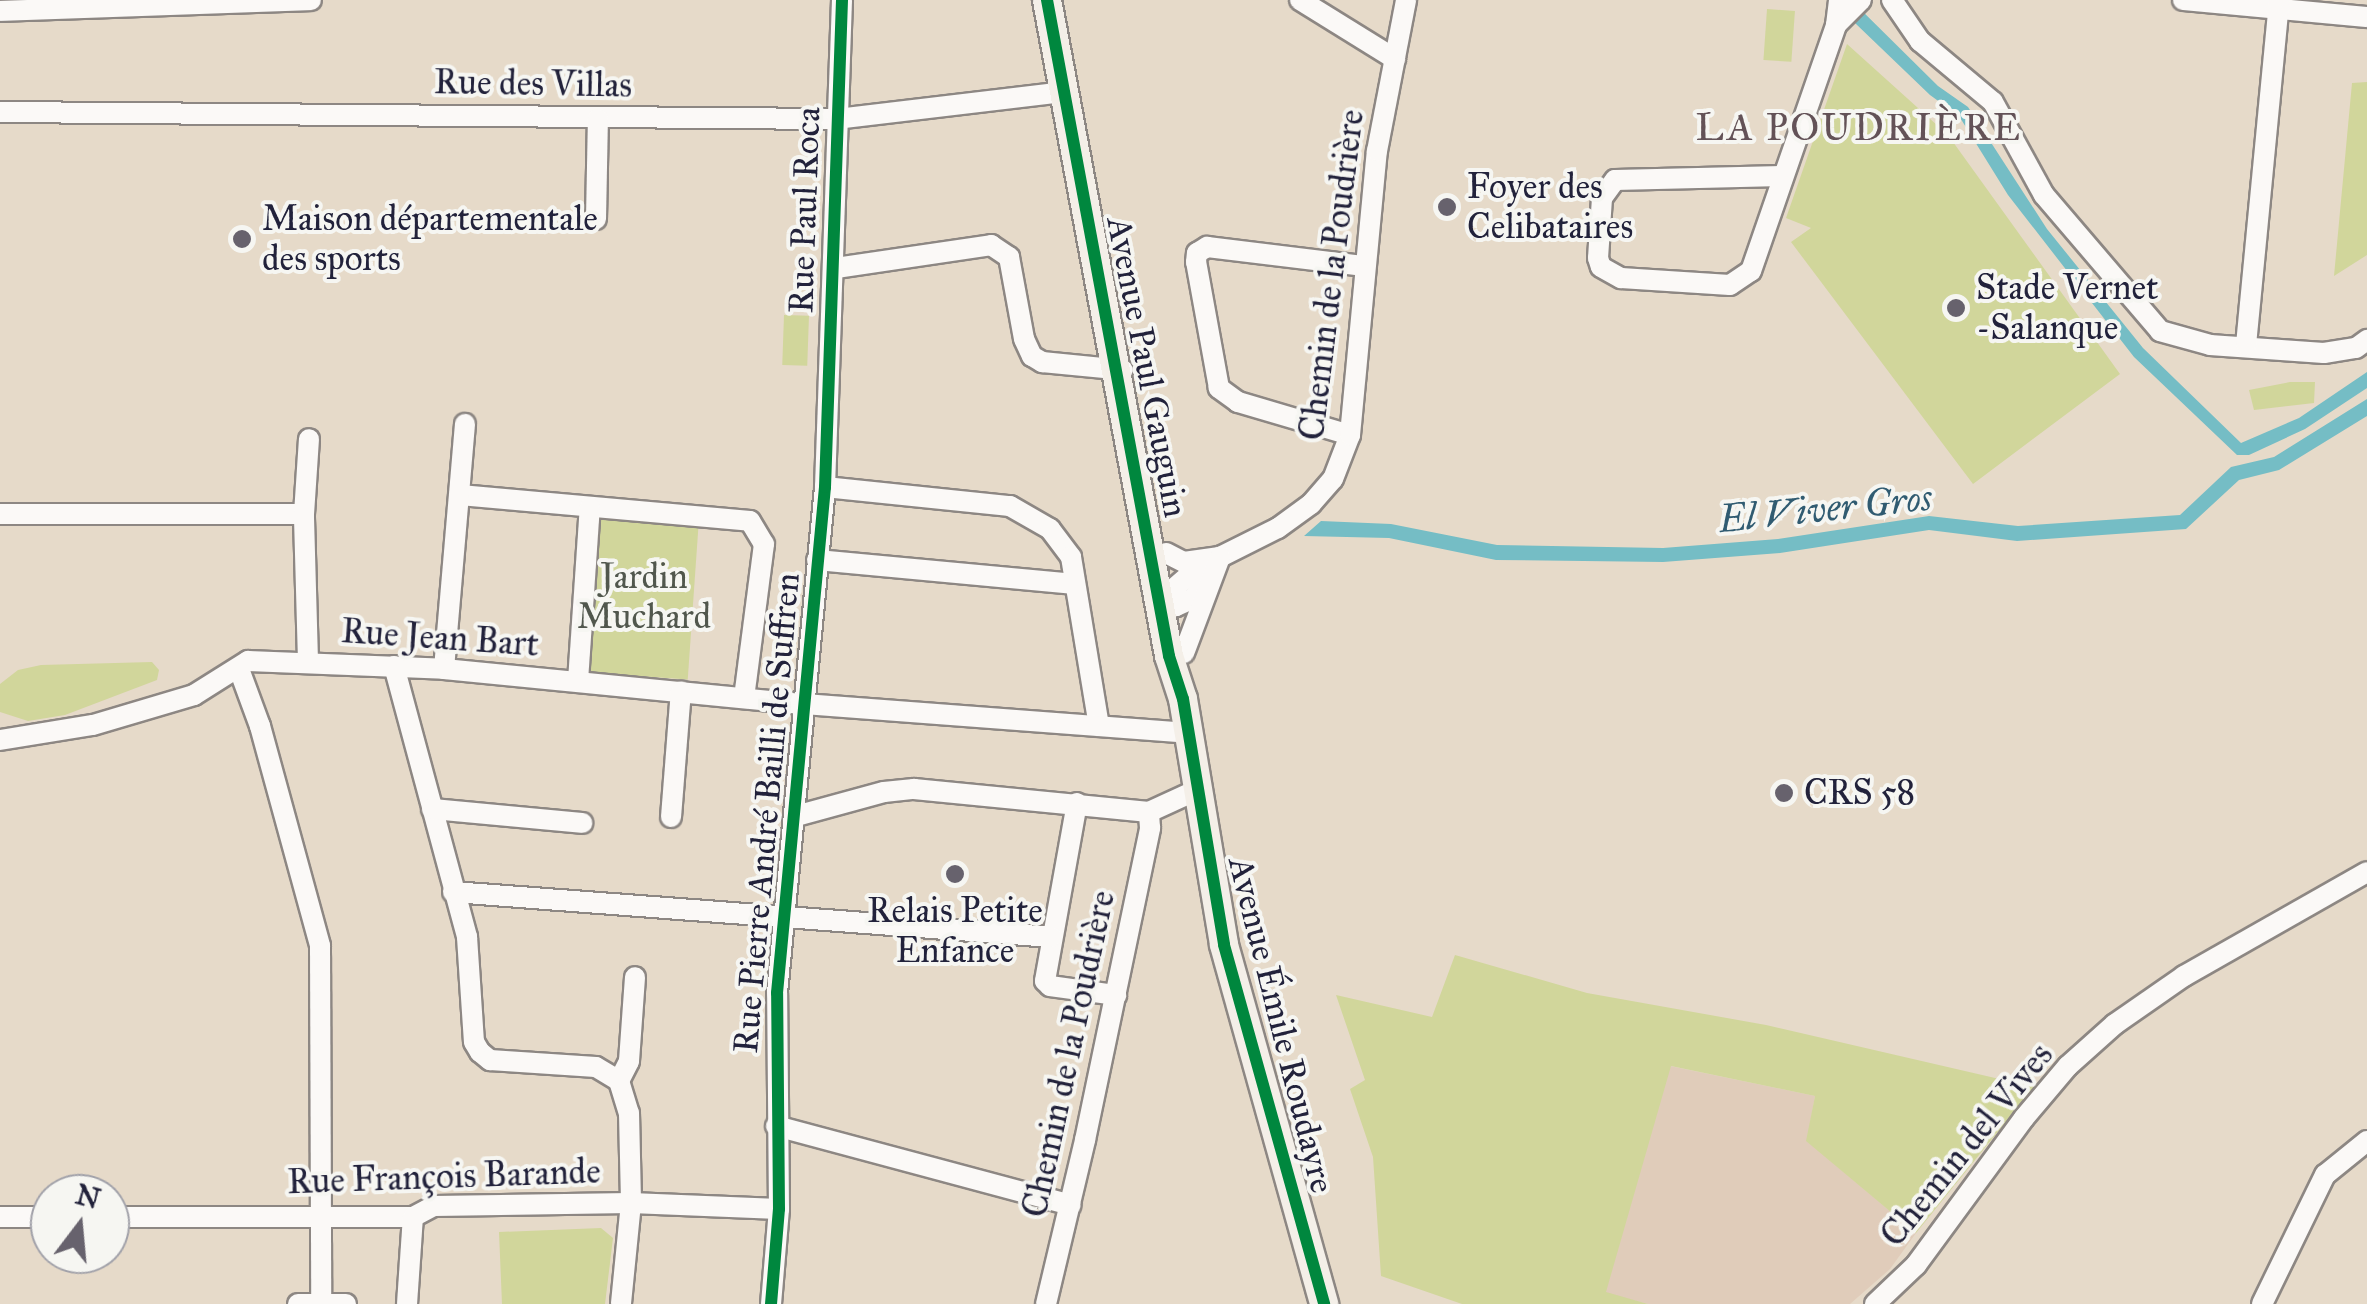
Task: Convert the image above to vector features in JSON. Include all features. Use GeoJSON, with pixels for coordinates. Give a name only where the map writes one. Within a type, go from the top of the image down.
{"type":"FeatureCollection","features":[{"type":"Feature","properties":{"kind":"street"},"geometry":{"type":"LineString","coordinates":[[0,10],[311,0]]}},
{"type":"Feature","properties":{"kind":"street","name":"Rue Paul Roca"},"geometry":{"type":"LineString","coordinates":[[827,421],[836,268],[842,0]]}},
{"type":"Feature","properties":{"kind":"street","name":"Avenue Paul Gauguin"},"geometry":{"type":"LineString","coordinates":[[1047,0],[1119,370],[1160,553],[1183,699]]}},
{"type":"Feature","properties":{"kind":"street","name":"Avenue Paul Gauguin"},"geometry":{"type":"LineString","coordinates":[[1060,0],[1139,412],[1160,553]]}},
{"type":"Feature","properties":{"kind":"street"},"geometry":{"type":"LineString","coordinates":[[1300,0],[1395,59]]}},
{"type":"Feature","properties":{"kind":"street","name":"Chemin de la Poudrière"},"geometry":{"type":"LineString","coordinates":[[1169,600],[1192,599],[1213,565],[1278,528],[1311,504],[1333,479],[1350,435],[1377,151],[1406,0]]}},
{"type":"Feature","properties":{"kind":"street"},"geometry":{"type":"LineString","coordinates":[[1782,176],[1626,176],[1615,180],[1602,198],[1598,258],[1601,267],[1621,278],[1738,282],[1751,271],[1836,25],[1839,0]]}},
{"type":"Feature","properties":{"kind":"street"},"geometry":{"type":"LineString","coordinates":[[1836,25],[1861,0]]}},
{"type":"Feature","properties":{"kind":"street"},"geometry":{"type":"LineString","coordinates":[[1892,0],[1920,40],[1993,102],[2044,195],[2160,331],[2199,344],[2336,353],[2367,340]]}},
{"type":"Feature","properties":{"kind":"street"},"geometry":{"type":"LineString","coordinates":[[2183,0],[2279,4],[2367,17]]}},
{"type":"Feature","properties":{"kind":"street"},"geometry":{"type":"LineString","coordinates":[[2246,345],[2279,4]]}},
{"type":"Feature","properties":{"kind":"street","name":"Rue des Villas"},"geometry":{"type":"LineString","coordinates":[[0,112],[838,118],[1063,92]]}},
{"type":"Feature","properties":{"kind":"street"},"geometry":{"type":"LineString","coordinates":[[596,219],[598,119]]}},
{"type":"Feature","properties":{"kind":"street"},"geometry":{"type":"LineString","coordinates":[[836,268],[991,245],[1009,257],[1024,339],[1032,356],[1119,370]]}},
{"type":"Feature","properties":{"kind":"street"},"geometry":{"type":"LineString","coordinates":[[1350,435],[1238,402],[1219,388],[1198,252],[1207,247],[1365,266]]}},
{"type":"Feature","properties":{"kind":"street","name":"Avenue Paul Gauguin"},"geometry":{"type":"LineString","coordinates":[[1124,338],[1119,370],[1139,412]]}},
{"type":"Feature","properties":{"kind":"street","name":"Rue Pierre André Bailli de Suffren"},"geometry":{"type":"LineString","coordinates":[[770,1304],[779,1209],[776,1126],[783,919],[796,816],[825,487],[827,421]]}},
{"type":"Feature","properties":{"kind":"street"},"geometry":{"type":"LineString","coordinates":[[444,669],[465,424]]}},
{"type":"Feature","properties":{"kind":"street"},"geometry":{"type":"LineString","coordinates":[[308,661],[304,514],[309,439]]}},
{"type":"Feature","properties":{"kind":"street"},"geometry":{"type":"LineString","coordinates":[[825,487],[1026,512],[1050,529],[1071,557],[1099,726]]}},
{"type":"Feature","properties":{"kind":"street"},"geometry":{"type":"LineString","coordinates":[[460,495],[743,518],[759,532],[764,544],[744,698]]}},
{"type":"Feature","properties":{"kind":"street"},"geometry":{"type":"LineString","coordinates":[[578,681],[590,507]]}},
{"type":"Feature","properties":{"kind":"street"},"geometry":{"type":"LineString","coordinates":[[0,514],[304,514]]}},
{"type":"Feature","properties":{"kind":"street"},"geometry":{"type":"LineString","coordinates":[[1160,553],[1184,562],[1213,565],[1184,653]]}},
{"type":"Feature","properties":{"kind":"street"},"geometry":{"type":"LineString","coordinates":[[817,560],[1075,584]]}},
{"type":"Feature","properties":{"kind":"street","name":"Avenue Paul Gauguin"},"geometry":{"type":"LineString","coordinates":[[1169,600],[1184,653],[1183,699]]}},
{"type":"Feature","properties":{"kind":"street","name":"Rue Jean Bart"},"geometry":{"type":"LineString","coordinates":[[0,740],[94,725],[194,695],[248,662],[308,661],[444,669],[804,704],[1188,733]]}},
{"type":"Feature","properties":{"kind":"street"},"geometry":{"type":"LineString","coordinates":[[394,666],[470,956],[474,1042],[490,1060],[596,1067],[619,1082],[629,1114],[631,1203],[620,1304]]}},
{"type":"Feature","properties":{"kind":"street"},"geometry":{"type":"LineString","coordinates":[[239,669],[260,726],[320,946],[321,1303]]}},
{"type":"Feature","properties":{"kind":"street"},"geometry":{"type":"LineString","coordinates":[[671,817],[681,691]]}},
{"type":"Feature","properties":{"kind":"street","name":"Avenue Émile Roudayre"},"geometry":{"type":"LineString","coordinates":[[1183,699],[1199,789],[1203,839],[1224,945],[1306,1212],[1340,1304]]}},
{"type":"Feature","properties":{"kind":"street"},"geometry":{"type":"LineString","coordinates":[[796,816],[884,792],[914,789],[1149,812],[1199,789]]}},
{"type":"Feature","properties":{"kind":"street"},"geometry":{"type":"LineString","coordinates":[[1076,803],[1045,980],[1050,986],[1116,995]]}},
{"type":"Feature","properties":{"kind":"street"},"geometry":{"type":"LineString","coordinates":[[432,808],[582,823]]}},
{"type":"Feature","properties":{"kind":"street","name":"Chemin de la Poudrière"},"geometry":{"type":"LineString","coordinates":[[1046,1304],[1116,995],[1149,812]]}},
{"type":"Feature","properties":{"kind":"street","name":"Chemin del Vives"},"geometry":{"type":"LineString","coordinates":[[1876,1304],[1916,1265],[2024,1118],[2068,1066],[2114,1024],[2184,976],[2367,872]]}},
{"type":"Feature","properties":{"kind":"street"},"geometry":{"type":"LineString","coordinates":[[454,892],[1051,937]]}},
{"type":"Feature","properties":{"kind":"street"},"geometry":{"type":"LineString","coordinates":[[619,1082],[629,1060],[635,976]]}},
{"type":"Feature","properties":{"kind":"street"},"geometry":{"type":"LineString","coordinates":[[776,1126],[1071,1205]]}},
{"type":"Feature","properties":{"kind":"street"},"geometry":{"type":"LineString","coordinates":[[2262,1304],[2325,1174],[2367,1141]]}},
{"type":"Feature","properties":{"kind":"street","name":"Rue François Barande"},"geometry":{"type":"LineString","coordinates":[[130,1217],[413,1217],[434,1206],[631,1203],[779,1209]]}},
{"type":"Feature","properties":{"kind":"street","name":"Avenue Émile Roudayre"},"geometry":{"type":"LineString","coordinates":[[1306,1212],[1324,1304]]}},
{"type":"Feature","properties":{"kind":"street"},"geometry":{"type":"LineString","coordinates":[[0,1217],[30,1217]]}},
{"type":"Feature","properties":{"kind":"street"},"geometry":{"type":"LineString","coordinates":[[407,1304],[413,1217]]}},
{"type":"Feature","properties":{"kind":"street"},"geometry":{"type":"LineString","coordinates":[[298,1304],[343,1303]]}},
{"type":"Feature","properties":{"kind":"shaded area"},"geometry":{"type":"Polygon","coordinates":[[[1670,1066],[1815,1096],[1807,1141],[1916,1233],[1890,1269],[1850,1304],[1648,1304],[1605,1293],[1670,1066]]]}},
{"type":"Feature","properties":{"kind":"green space"},"geometry":{"type":"Polygon","coordinates":[[[1767,9],[1795,11],[1791,62],[1763,60],[1767,9]]]}},
{"type":"Feature","properties":{"kind":"green space","name":"Stade Vernet -Salanque"},"geometry":{"type":"Polygon","coordinates":[[[1847,44],[1948,135],[2120,374],[1973,484],[1791,242],[1811,228],[1786,218],[1847,44]]]}},
{"type":"Feature","properties":{"kind":"green space"},"geometry":{"type":"Polygon","coordinates":[[[2367,82],[2367,255],[2334,276],[2352,83],[2367,82]]]}},
{"type":"Feature","properties":{"kind":"green space"},"geometry":{"type":"Polygon","coordinates":[[[784,315],[809,316],[807,366],[782,365],[784,315]]]}},
{"type":"Feature","properties":{"kind":"green space"},"geometry":{"type":"Polygon","coordinates":[[[2290,382],[2315,382],[2314,403],[2254,410],[2249,390],[2290,382]]]}},
{"type":"Feature","properties":{"kind":"green space","name":"Jardin Muchard"},"geometry":{"type":"Polygon","coordinates":[[[600,515],[699,522],[688,680],[589,673],[600,515]]]}},
{"type":"Feature","properties":{"kind":"green space"},"geometry":{"type":"Polygon","coordinates":[[[152,662],[159,670],[157,680],[65,715],[28,721],[0,712],[0,684],[18,670],[41,665],[152,662]]]}},
{"type":"Feature","properties":{"kind":"green space"},"geometry":{"type":"Polygon","coordinates":[[[1455,955],[1587,993],[1766,1025],[2034,1087],[1916,1233],[1806,1141],[1815,1096],[1671,1066],[1606,1292],[1648,1304],[1462,1304],[1381,1276],[1373,1157],[1350,1089],[1365,1080],[1336,995],[1432,1017],[1455,955]]]}},
{"type":"Feature","properties":{"kind":"green space"},"geometry":{"type":"Polygon","coordinates":[[[601,1228],[613,1238],[605,1304],[502,1304],[499,1232],[601,1228]]]}},
{"type":"Feature","properties":{"kind":"water"},"geometry":{"type":"Polygon","coordinates":[[[1831,0],[1851,0],[1938,86],[1968,107],[2047,229],[2143,348],[2241,443],[2299,418],[2367,372],[2367,388],[2305,429],[2249,455],[2237,455],[2134,357],[2008,195],[1959,116],[1930,95],[1831,0]]]}},
{"type":"Feature","properties":{"kind":"water"},"geometry":{"type":"Polygon","coordinates":[[[2367,399],[2367,416],[2279,470],[2239,480],[2186,529],[2017,541],[1929,530],[1780,553],[1663,562],[1496,560],[1389,538],[1304,536],[1321,521],[1391,524],[1497,545],[1663,548],[1778,539],[1929,516],[2018,526],[2180,515],[2231,467],[2274,457],[2367,399]]]}},
{"type":"Feature","properties":{"kind":"cycle path"},"geometry":{"type":"LineString","coordinates":[[771,1304],[779,1209],[777,993],[825,487],[842,0]]}},
{"type":"Feature","properties":{"kind":"cycle path"},"geometry":{"type":"LineString","coordinates":[[1047,0],[1169,656],[1183,699],[1224,945],[1324,1304]]}},
{"type":"Feature","properties":{"kind":"place","name":"Foyer des Celibataires"},"geometry":{"type":"Point","coordinates":[1447,207]}},
{"type":"Feature","properties":{"kind":"place","name":"Maison départementale des sports"},"geometry":{"type":"Point","coordinates":[242,239]}},
{"type":"Feature","properties":{"kind":"place","name":"Stade Vernet -Salanque"},"geometry":{"type":"Point","coordinates":[1956,308]}},
{"type":"Feature","properties":{"kind":"place","name":"CRS 58"},"geometry":{"type":"Point","coordinates":[1784,793]}},
{"type":"Feature","properties":{"kind":"place","name":"Relais Petite Enfance"},"geometry":{"type":"Point","coordinates":[955,874]}},
{"type":"Feature","properties":{"kind":"district","name":"LA POUDRIÈRE"},"geometry":{"type":"Point","coordinates":[1859,128]}},
{"type":"Feature","properties":{"kind":"water label","name":"El Viver Gros"},"geometry":{"type":"Point","coordinates":[1825,509]}}]}
